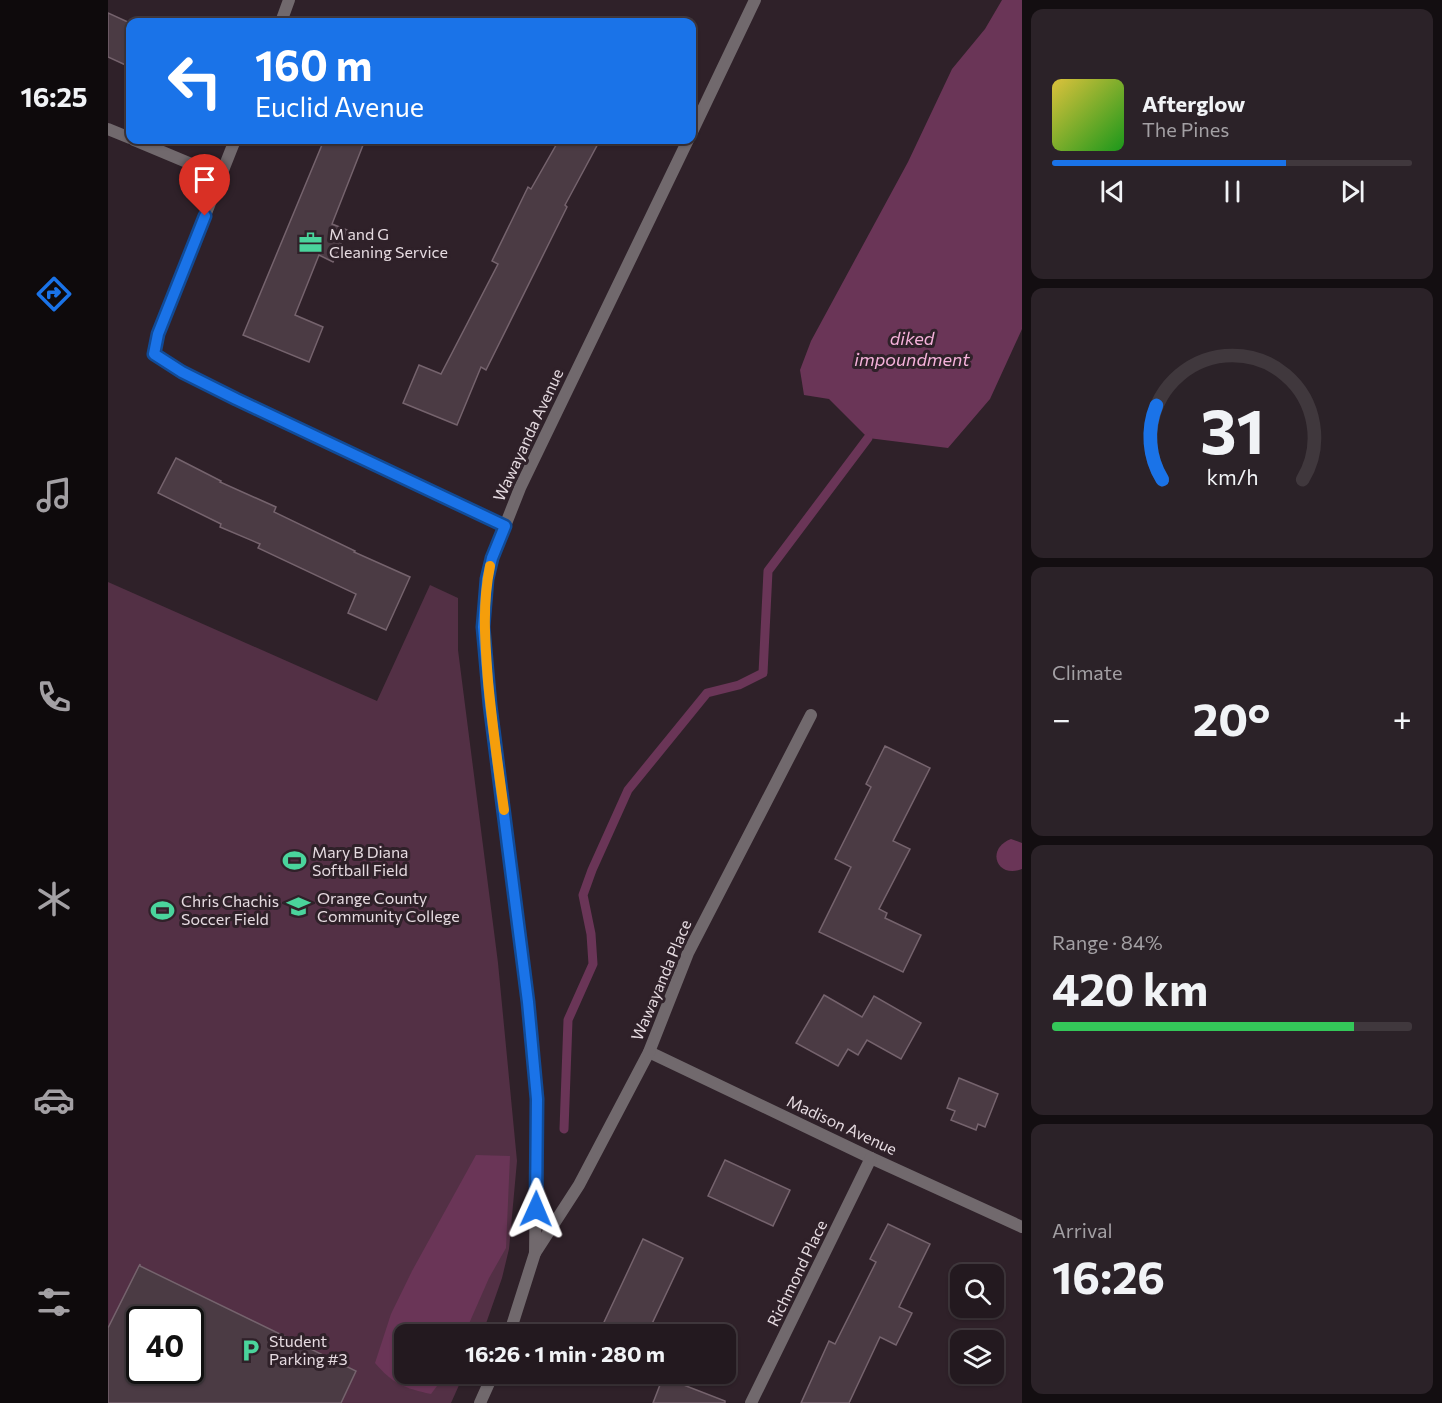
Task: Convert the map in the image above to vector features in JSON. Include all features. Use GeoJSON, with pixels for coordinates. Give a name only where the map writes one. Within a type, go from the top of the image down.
{"type":"FeatureCollection","features":[{"type":"Feature","properties":{"kind":"street"},"geometry":{"type":"LineString","coordinates":[[282,18],[289,0]]}},
{"type":"Feature","properties":{"kind":"street"},"geometry":{"type":"LineString","coordinates":[[696,124],[755,0]]}},
{"type":"Feature","properties":{"kind":"street"},"geometry":{"type":"LineString","coordinates":[[108,129],[126,136]]}},
{"type":"Feature","properties":{"kind":"street"},"geometry":{"type":"LineString","coordinates":[[144,144],[220,176]]}},
{"type":"Feature","properties":{"kind":"street"},"geometry":{"type":"LineString","coordinates":[[233,144],[158,334],[154,354],[182,372],[236,399],[505,526]]}},
{"type":"Feature","properties":{"kind":"street","name":"Wawayanda Avenue"},"geometry":{"type":"LineString","coordinates":[[512,1324],[535,1253],[537,1099],[528,1002],[490,705],[483,627],[487,579],[492,558],[520,488],[686,144]]}},
{"type":"Feature","properties":{"kind":"street","name":"Wawayanda Place"},"geometry":{"type":"LineString","coordinates":[[535,1253],[579,1185],[649,1052],[688,953],[811,716]]}},
{"type":"Feature","properties":{"kind":"street","name":"Madison Avenue"},"geometry":{"type":"LineString","coordinates":[[649,1052],[1022,1227]]}},
{"type":"Feature","properties":{"kind":"street","name":"Richmond Place"},"geometry":{"type":"LineString","coordinates":[[752,1403],[871,1158]]}},
{"type":"Feature","properties":{"kind":"street"},"geometry":{"type":"LineString","coordinates":[[480,1403],[489,1384]]}},
{"type":"Feature","properties":{"kind":"shaded area","name":"diked impoundment"},"geometry":{"type":"Polygon","coordinates":[[[1002,0],[1022,0],[1022,329],[990,399],[948,448],[868,438],[829,399],[804,395],[800,370],[811,341],[908,162],[952,69],[985,29],[1002,0]]]}},
{"type":"Feature","properties":{"kind":"shaded area","name":"Orange County Community College"},"geometry":{"type":"Polygon","coordinates":[[[108,582],[377,701],[430,585],[458,598],[458,650],[498,963],[517,1161],[509,1249],[502,1278],[486,1324],[394,1324],[394,1384],[460,1384],[451,1403],[108,1403],[108,582]]]}},
{"type":"Feature","properties":{"kind":"shaded area"},"geometry":{"type":"Polygon","coordinates":[[[1011,839],[1022,843],[1022,869],[1013,871],[1001,867],[996,856],[998,849],[1011,839]]]}},
{"type":"Feature","properties":{"kind":"shaded area"},"geometry":{"type":"Polygon","coordinates":[[[476,1155],[510,1156],[506,1248],[489,1278],[469,1324],[394,1324],[394,1380],[375,1363],[391,1314],[476,1155]]]}},
{"type":"Feature","properties":{"kind":"shaded area"},"geometry":{"type":"Polygon","coordinates":[[[400,1384],[438,1384],[431,1394],[400,1384]]]}},
{"type":"Feature","properties":{"kind":"building"},"geometry":{"type":"Polygon","coordinates":[[[108,13],[126,21],[126,65],[108,57],[108,13]]]}},
{"type":"Feature","properties":{"kind":"building"},"geometry":{"type":"Polygon","coordinates":[[[322,144],[363,144],[332,224],[347,230],[333,262],[319,255],[295,315],[323,327],[309,362],[243,335],[322,144]]]}},
{"type":"Feature","properties":{"kind":"building"},"geometry":{"type":"Polygon","coordinates":[[[557,144],[598,144],[565,205],[567,207],[486,370],[481,367],[457,425],[403,403],[419,365],[441,374],[498,264],[492,261],[528,187],[531,189],[557,144]]]}},
{"type":"Feature","properties":{"kind":"building"},"geometry":{"type":"Polygon","coordinates":[[[176,458],[220,482],[276,507],[274,512],[410,577],[386,630],[348,613],[356,594],[258,548],[260,544],[220,527],[221,524],[158,493],[176,458]]]}},
{"type":"Feature","properties":{"kind":"building"},"geometry":{"type":"Polygon","coordinates":[[[885,746],[930,768],[893,841],[910,849],[879,909],[887,913],[885,918],[921,935],[903,972],[819,932],[851,867],[835,859],[871,787],[866,784],[885,746]]]}},
{"type":"Feature","properties":{"kind":"building"},"geometry":{"type":"Polygon","coordinates":[[[824,995],[862,1017],[874,996],[921,1023],[901,1059],[867,1040],[858,1055],[848,1049],[838,1066],[796,1043],[824,995]]]}},
{"type":"Feature","properties":{"kind":"building"},"geometry":{"type":"Polygon","coordinates":[[[959,1078],[998,1094],[985,1127],[978,1124],[976,1130],[951,1120],[955,1111],[947,1108],[959,1078]]]}},
{"type":"Feature","properties":{"kind":"building"},"geometry":{"type":"Polygon","coordinates":[[[725,1160],[790,1190],[773,1226],[708,1196],[725,1160]]]}},
{"type":"Feature","properties":{"kind":"building"},"geometry":{"type":"Polygon","coordinates":[[[888,1224],[930,1244],[899,1307],[912,1313],[896,1345],[880,1337],[849,1403],[801,1403],[829,1341],[835,1344],[876,1262],[870,1259],[888,1224]]]}},
{"type":"Feature","properties":{"kind":"building"},"geometry":{"type":"Polygon","coordinates":[[[643,1239],[683,1258],[652,1324],[603,1324],[643,1239]]]}},
{"type":"Feature","properties":{"kind":"building","name":"Student Parking #3"},"geometry":{"type":"Polygon","coordinates":[[[140,1264],[356,1371],[341,1403],[108,1403],[108,1328],[140,1264]]]}},
{"type":"Feature","properties":{"kind":"building"},"geometry":{"type":"Polygon","coordinates":[[[660,1384],[681,1384],[725,1401],[725,1403],[653,1403],[660,1384]]]}},
{"type":"Feature","properties":{"kind":"waterway"},"geometry":{"type":"LineString","coordinates":[[564,1129],[568,1020],[593,964],[591,934],[583,895],[592,870],[628,790],[707,693],[739,685],[763,673],[768,571],[868,438]]}},
{"type":"Feature","properties":{"kind":"slow traffic"},"geometry":{"type":"LineString","coordinates":[[490,566],[483,627],[490,705],[504,810]]}},
{"type":"Feature","properties":{"kind":"place","name":"M and G Cleaning Service"},"geometry":{"type":"Point","coordinates":[311,243]}},
{"type":"Feature","properties":{"kind":"place","name":"Mary B Diana Softball Field"},"geometry":{"type":"Point","coordinates":[294,861]}},
{"type":"Feature","properties":{"kind":"place","name":"Orange County Community College"},"geometry":{"type":"Point","coordinates":[299,907]}},
{"type":"Feature","properties":{"kind":"place","name":"Chris Chachis Soccer Field"},"geometry":{"type":"Point","coordinates":[163,910]}},
{"type":"Feature","properties":{"kind":"place","name":"Student Parking #3"},"geometry":{"type":"Point","coordinates":[251,1350]}},
{"type":"Feature","properties":{"kind":"route"},"geometry":{"type":"LineString","coordinates":[[205,216],[158,334],[154,354],[182,372],[236,399],[505,526],[492,558],[487,579],[483,627],[490,705],[528,1002],[537,1099],[536,1209]]}}]}
